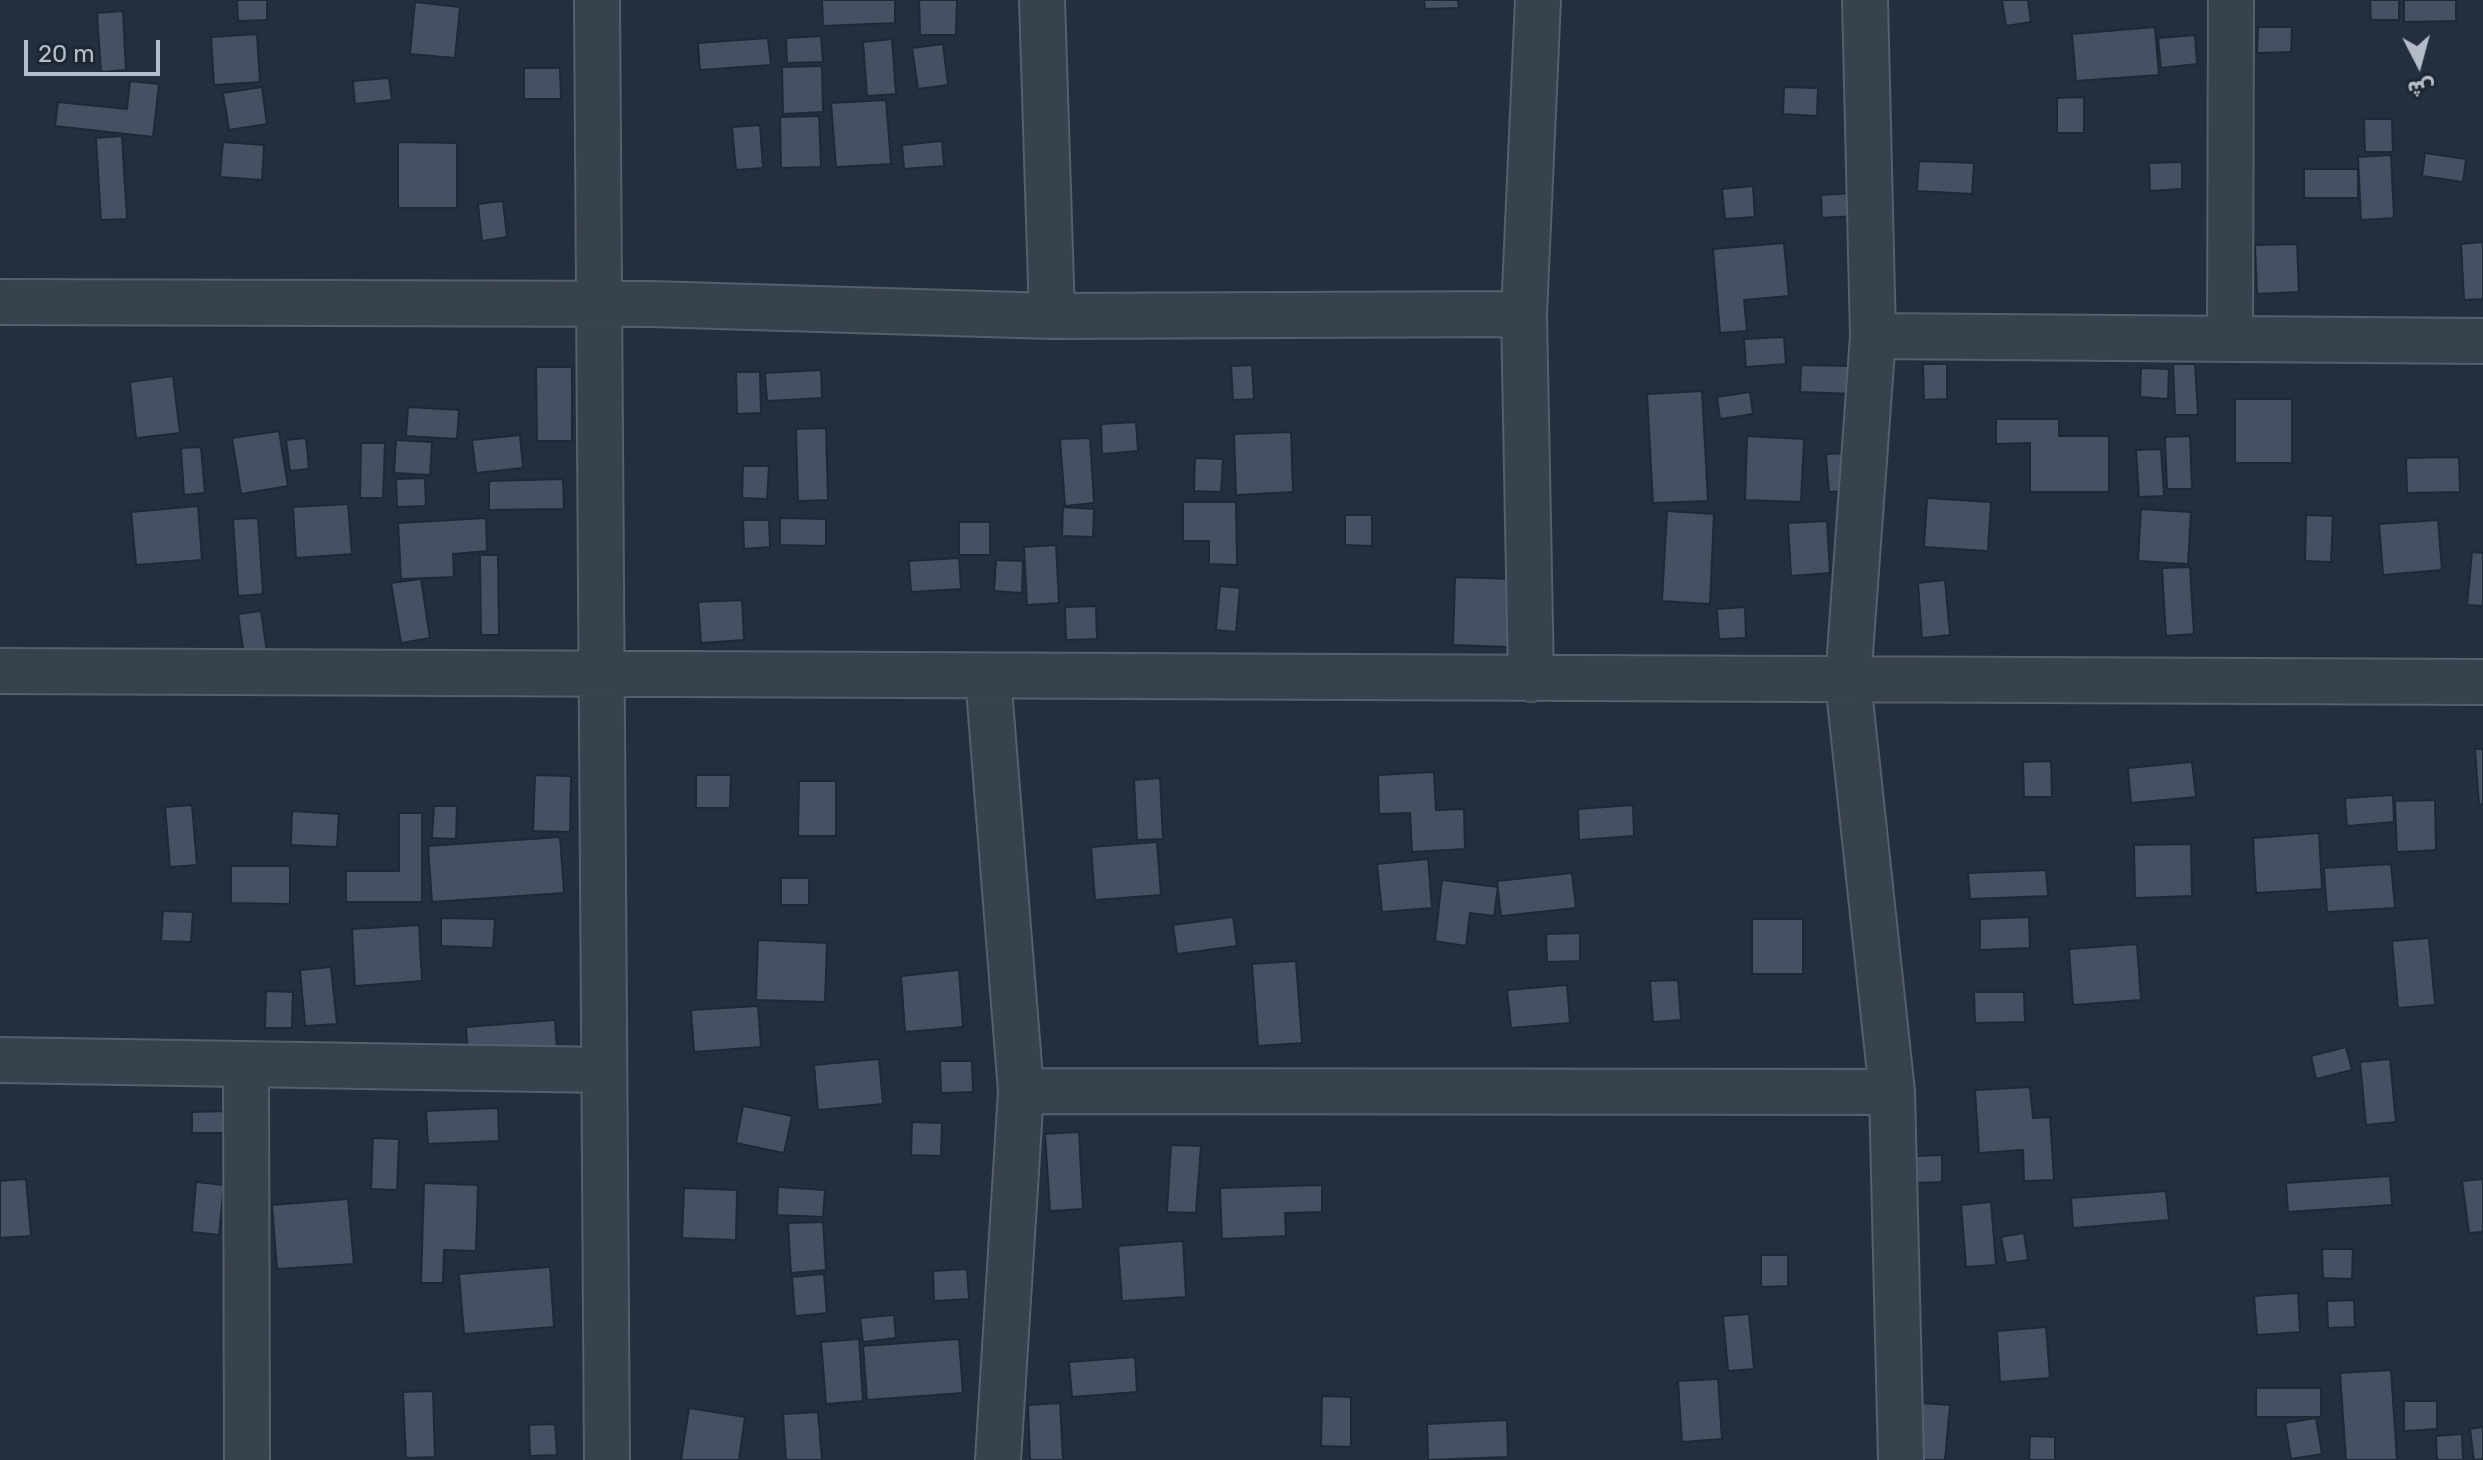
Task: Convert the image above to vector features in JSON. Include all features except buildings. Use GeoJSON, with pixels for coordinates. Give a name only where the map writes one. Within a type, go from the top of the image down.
{"type":"FeatureCollection","features":[{"type":"Feature","properties":{"kind":"street"},"geometry":{"type":"LineString","coordinates":[[597,0],[607,1460]]}},
{"type":"Feature","properties":{"kind":"street"},"geometry":{"type":"LineString","coordinates":[[1042,0],[1052,316]]}},
{"type":"Feature","properties":{"kind":"street"},"geometry":{"type":"LineString","coordinates":[[1531,679],[1524,314],[1538,0]]}},
{"type":"Feature","properties":{"kind":"street"},"geometry":{"type":"LineString","coordinates":[[1865,0],[1873,336],[1848,681],[1892,1092],[1901,1460]]}},
{"type":"Feature","properties":{"kind":"street"},"geometry":{"type":"LineString","coordinates":[[2230,339],[2231,0]]}},
{"type":"Feature","properties":{"kind":"street"},"geometry":{"type":"LineString","coordinates":[[0,302],[600,304],[1052,316],[1524,314]]}},
{"type":"Feature","properties":{"kind":"street"},"geometry":{"type":"LineString","coordinates":[[1873,336],[2483,341]]}},
{"type":"Feature","properties":{"kind":"street"},"geometry":{"type":"LineString","coordinates":[[0,671],[2483,682]]}},
{"type":"Feature","properties":{"kind":"street"},"geometry":{"type":"LineString","coordinates":[[988,676],[1021,1091],[998,1460]]}},
{"type":"Feature","properties":{"kind":"street"},"geometry":{"type":"LineString","coordinates":[[0,1060],[604,1070]]}},
{"type":"Feature","properties":{"kind":"street"},"geometry":{"type":"LineString","coordinates":[[246,1064],[247,1460]]}},
{"type":"Feature","properties":{"kind":"street"},"geometry":{"type":"LineString","coordinates":[[1021,1091],[1892,1092]]}}]}
